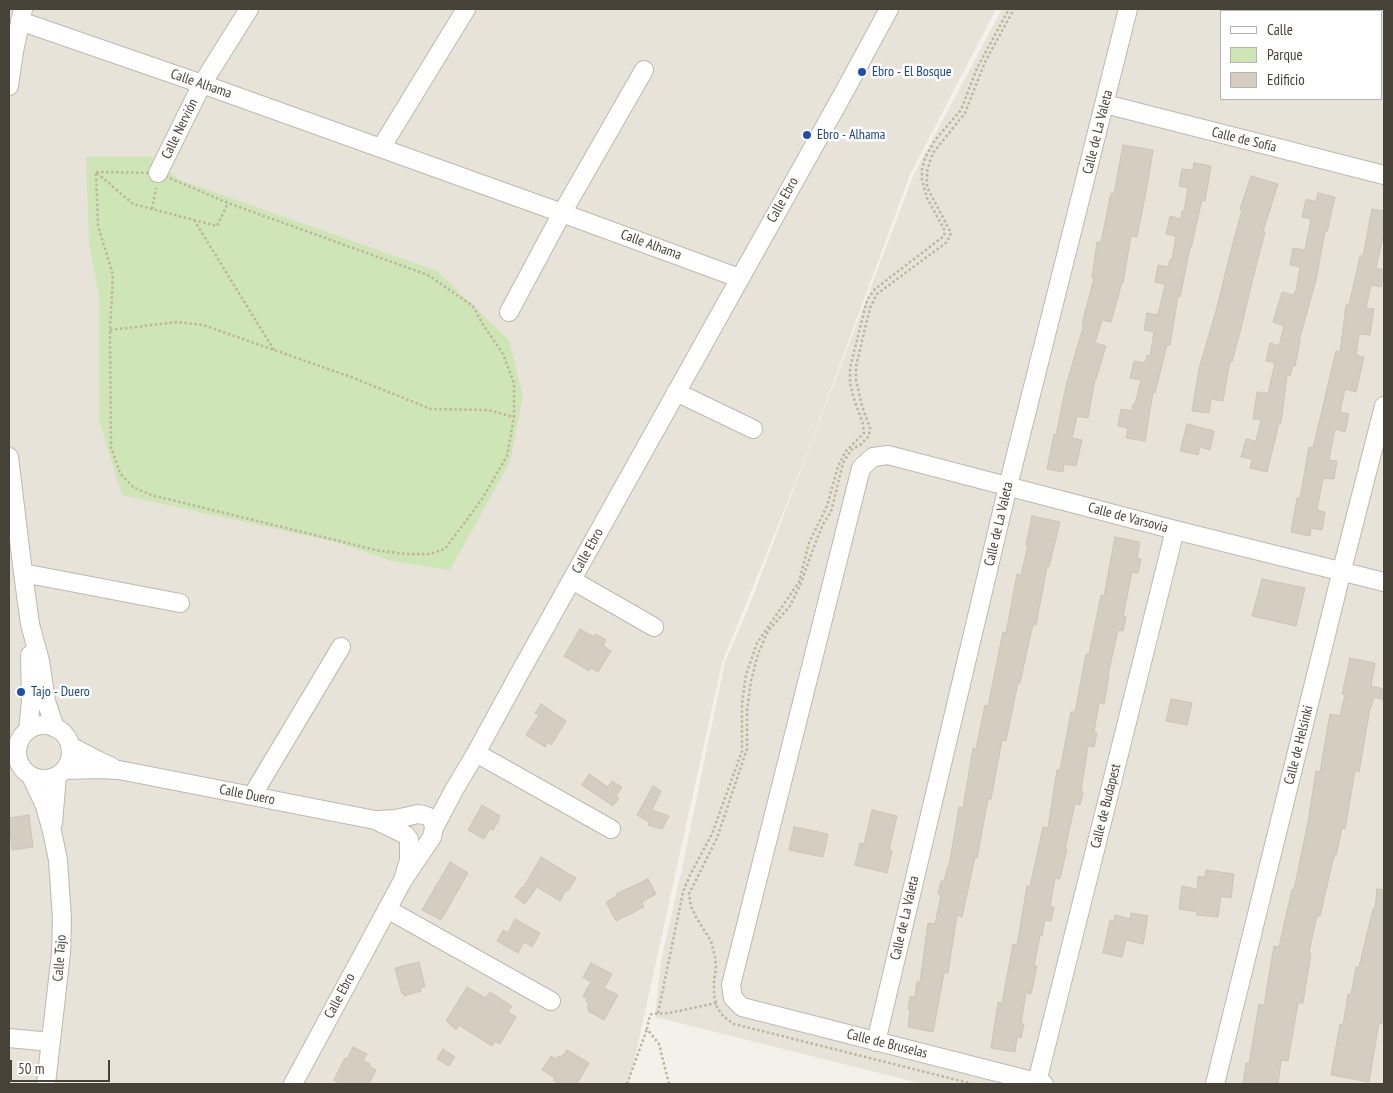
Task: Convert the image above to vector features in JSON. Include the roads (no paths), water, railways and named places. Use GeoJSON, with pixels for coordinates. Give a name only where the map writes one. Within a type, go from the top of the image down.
{"type":"FeatureCollection","features":[{"type":"Feature","properties":{"kind":"street","name":"Calle Nervión"},"geometry":{"type":"LineString","coordinates":[[158,174],[202,84],[249,9]]}},
{"type":"Feature","properties":{"kind":"street"},"geometry":{"type":"LineString","coordinates":[[382,148],[466,9]]}},
{"type":"Feature","properties":{"kind":"street","name":"Calle Ebro"},"geometry":{"type":"LineString","coordinates":[[293,1084],[403,880],[425,825],[454,790],[476,753],[889,9]]}},
{"type":"Feature","properties":{"kind":"street","name":"Calle de La Valeta"},"geometry":{"type":"LineString","coordinates":[[876,1042],[1008,486],[1128,9]]}},
{"type":"Feature","properties":{"kind":"street","name":"Calle Alhama"},"geometry":{"type":"LineString","coordinates":[[21,15],[202,84],[562,212],[739,278]]}},
{"type":"Feature","properties":{"kind":"street"},"geometry":{"type":"LineString","coordinates":[[9,86],[21,15]]}},
{"type":"Feature","properties":{"kind":"street"},"geometry":{"type":"LineString","coordinates":[[509,312],[562,212],[644,70]]}},
{"type":"Feature","properties":{"kind":"street","name":"Calle de Sofía"},"geometry":{"type":"LineString","coordinates":[[1105,104],[1384,174]]}},
{"type":"Feature","properties":{"kind":"street"},"geometry":{"type":"LineString","coordinates":[[676,392],[753,428]]}},
{"type":"Feature","properties":{"kind":"street","name":"Calle de Helsinki"},"geometry":{"type":"LineString","coordinates":[[1215,1084],[1384,406]]}},
{"type":"Feature","properties":{"kind":"street","name":"Calle de Varsovia"},"geometry":{"type":"LineString","coordinates":[[733,998],[731,985],[861,468],[873,457],[888,455],[1384,582]]}},
{"type":"Feature","properties":{"kind":"street"},"geometry":{"type":"LineString","coordinates":[[9,457],[30,624],[31,701],[19,735],[17,754],[14,758],[31,776],[38,779],[45,780],[61,773],[68,763],[70,754],[70,746],[64,735],[55,728],[46,725],[37,726],[19,735]]}},
{"type":"Feature","properties":{"kind":"street","name":"Calle de Budapest"},"geometry":{"type":"LineString","coordinates":[[1040,1083],[1175,530]]}},
{"type":"Feature","properties":{"kind":"street"},"geometry":{"type":"LineString","coordinates":[[23,573],[180,603]]}},
{"type":"Feature","properties":{"kind":"street","name":"Calle Ebro"},"geometry":{"type":"LineString","coordinates":[[572,580],[654,627]]}},
{"type":"Feature","properties":{"kind":"street"},"geometry":{"type":"LineString","coordinates":[[30,624],[40,661],[46,701],[55,728]]}},
{"type":"Feature","properties":{"kind":"street"},"geometry":{"type":"LineString","coordinates":[[252,796],[341,647]]}},
{"type":"Feature","properties":{"kind":"street","name":"Calle Duero"},"geometry":{"type":"LineString","coordinates":[[70,746],[119,770]]}},
{"type":"Feature","properties":{"kind":"street"},"geometry":{"type":"LineString","coordinates":[[476,753],[611,829]]}},
{"type":"Feature","properties":{"kind":"street","name":"Calle Duero"},"geometry":{"type":"LineString","coordinates":[[61,773],[98,768],[119,770],[375,820],[396,819],[425,825]]}},
{"type":"Feature","properties":{"kind":"street","name":"Calle Tajo"},"geometry":{"type":"LineString","coordinates":[[52,831],[61,773]]}},
{"type":"Feature","properties":{"kind":"street","name":"Calle Tajo"},"geometry":{"type":"LineString","coordinates":[[31,776],[45,806],[58,860],[62,928],[62,953],[46,1084]]}},
{"type":"Feature","properties":{"kind":"street","name":"Calle Duero"},"geometry":{"type":"LineString","coordinates":[[375,820],[408,837]]}},
{"type":"Feature","properties":{"kind":"street","name":"Calle Ebro"},"geometry":{"type":"LineString","coordinates":[[403,880],[409,860],[408,837],[405,828],[407,821],[425,825]]}},
{"type":"Feature","properties":{"kind":"street"},"geometry":{"type":"LineString","coordinates":[[408,837],[419,844],[424,843],[425,825]]}},
{"type":"Feature","properties":{"kind":"street"},"geometry":{"type":"LineString","coordinates":[[386,909],[551,1002]]}},
{"type":"Feature","properties":{"kind":"street","name":"Calle de Bruselas"},"geometry":{"type":"LineString","coordinates":[[733,998],[742,1008],[1040,1083]]}},
{"type":"Feature","properties":{"kind":"street"},"geometry":{"type":"LineString","coordinates":[[9,1038],[51,1042]]}},
{"type":"Feature","properties":{"kind":"place","name":"Ebro - El Bosque"},"geometry":{"type":"Point","coordinates":[862,72]}},
{"type":"Feature","properties":{"kind":"place","name":"Ebro - Alhama"},"geometry":{"type":"Point","coordinates":[807,135]}},
{"type":"Feature","properties":{"kind":"place","name":"Tajo - Duero"},"geometry":{"type":"Point","coordinates":[21,692]}}]}
